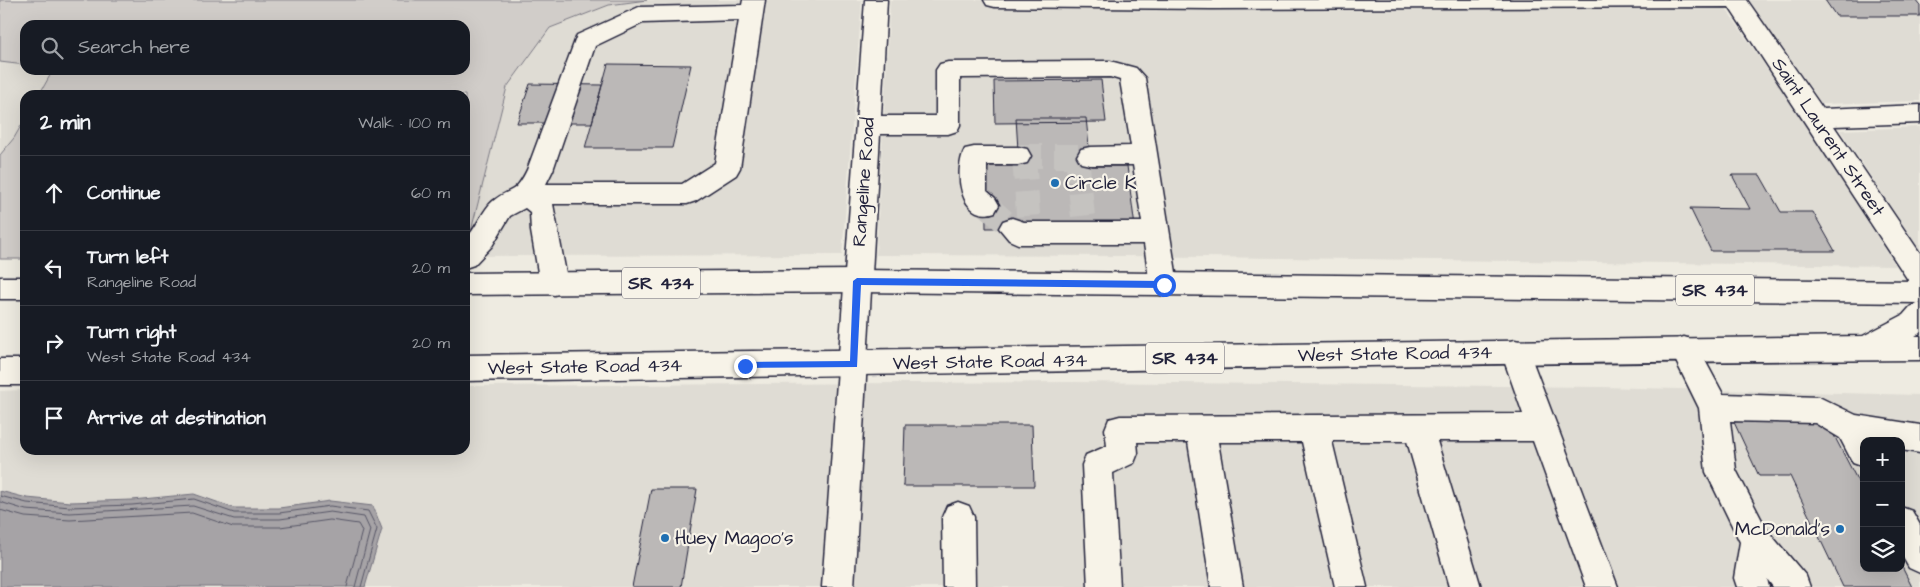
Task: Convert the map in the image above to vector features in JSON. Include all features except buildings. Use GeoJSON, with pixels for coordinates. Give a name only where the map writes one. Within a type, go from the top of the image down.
{"type":"FeatureCollection","features":[{"type":"Feature","properties":{"kind":"main road","name":"Rangeline Road"},"geometry":{"type":"LineString","coordinates":[[838,587],[854,364],[857,281],[876,0]]}},
{"type":"Feature","properties":{"kind":"main road"},"geometry":{"type":"LineString","coordinates":[[995,0],[1735,0]]}},
{"type":"Feature","properties":{"kind":"main road","name":"Saint Laurent Street"},"geometry":{"type":"LineString","coordinates":[[1735,0],[1920,275]]}},
{"type":"Feature","properties":{"kind":"main road"},"geometry":{"type":"LineString","coordinates":[[470,252],[483,240],[501,209],[528,194],[687,194],[727,168],[753,6],[639,15],[585,41],[540,170],[528,194]]}},
{"type":"Feature","properties":{"kind":"main road"},"geometry":{"type":"LineString","coordinates":[[986,205],[974,195],[974,156],[948,125],[948,70],[1110,69],[1128,74],[1133,78],[1164,285]]}},
{"type":"Feature","properties":{"kind":"main road"},"geometry":{"type":"LineString","coordinates":[[1816,118],[1920,114]]}},
{"type":"Feature","properties":{"kind":"main road"},"geometry":{"type":"LineString","coordinates":[[868,125],[948,125]]}},
{"type":"Feature","properties":{"kind":"main road"},"geometry":{"type":"LineString","coordinates":[[974,156],[1018,156]]}},
{"type":"Feature","properties":{"kind":"main road"},"geometry":{"type":"LineString","coordinates":[[1090,156],[1144,156]]}},
{"type":"Feature","properties":{"kind":"main road"},"geometry":{"type":"LineString","coordinates":[[528,194],[543,209],[544,231],[554,284]]}},
{"type":"Feature","properties":{"kind":"main road"},"geometry":{"type":"LineString","coordinates":[[1024,230],[1156,233]]}},
{"type":"Feature","properties":{"kind":"main road","name":"SR 434"},"geometry":{"type":"LineString","coordinates":[[470,284],[857,281],[1920,292]]}},
{"type":"Feature","properties":{"kind":"main road"},"geometry":{"type":"LineString","coordinates":[[0,288],[20,288]]}},
{"type":"Feature","properties":{"kind":"main road"},"geometry":{"type":"LineString","coordinates":[[1869,347],[1913,323],[1920,315]]}},
{"type":"Feature","properties":{"kind":"main road","name":"SR 434"},"geometry":{"type":"LineString","coordinates":[[1515,352],[1869,347],[1920,348]]}},
{"type":"Feature","properties":{"kind":"main road"},"geometry":{"type":"LineString","coordinates":[[1684,349],[1714,407],[1721,472],[1756,541],[1794,587]]}},
{"type":"Feature","properties":{"kind":"main road"},"geometry":{"type":"LineString","coordinates":[[1515,352],[1602,587]]}},
{"type":"Feature","properties":{"kind":"main road","name":"West State Road 434"},"geometry":{"type":"LineString","coordinates":[[470,368],[854,364],[1515,352]]}},
{"type":"Feature","properties":{"kind":"main road"},"geometry":{"type":"LineString","coordinates":[[0,372],[20,372]]}},
{"type":"Feature","properties":{"kind":"main road"},"geometry":{"type":"LineString","coordinates":[[1714,407],[1819,410],[1857,440],[1920,439]]}},
{"type":"Feature","properties":{"kind":"main road"},"geometry":{"type":"LineString","coordinates":[[1104,587],[1097,465],[1123,453],[1120,429],[1543,427]]}},
{"type":"Feature","properties":{"kind":"main road"},"geometry":{"type":"LineString","coordinates":[[1314,428],[1351,587]]}},
{"type":"Feature","properties":{"kind":"main road"},"geometry":{"type":"LineString","coordinates":[[1418,428],[1465,587]]}},
{"type":"Feature","properties":{"kind":"main road"},"geometry":{"type":"LineString","coordinates":[[1201,429],[1227,587]]}},
{"type":"Feature","properties":{"kind":"main road"},"geometry":{"type":"LineString","coordinates":[[958,517],[958,587]]}},
{"type":"Feature","properties":{"kind":"main road"},"geometry":{"type":"LineString","coordinates":[[1904,527],[1920,557]]}},
{"type":"Feature","properties":{"kind":"main road"},"geometry":{"type":"LineString","coordinates":[[1753,587],[1750,578],[1756,541]]}},
{"type":"Feature","properties":{"kind":"shaded area"},"geometry":{"type":"Polygon","coordinates":[[[0,0],[647,0],[609,5],[550,28],[507,87],[470,235],[470,90],[42,90],[50,75],[470,75],[470,20],[20,20],[20,64],[0,62],[0,0]]]}},
{"type":"Feature","properties":{"kind":"shaded area"},"geometry":{"type":"Polygon","coordinates":[[[647,0],[862,0],[842,255],[470,256],[470,236],[507,87],[550,28],[609,5],[647,0]]]}},
{"type":"Feature","properties":{"kind":"shaded area"},"geometry":{"type":"Polygon","coordinates":[[[890,0],[1720,0],[1801,118],[1896,266],[1127,256],[876,255],[890,0]]]}},
{"type":"Feature","properties":{"kind":"shaded area"},"geometry":{"type":"Polygon","coordinates":[[[1749,0],[1920,0],[1920,101],[1822,104],[1749,0]]]}},
{"type":"Feature","properties":{"kind":"shaded area"},"geometry":{"type":"Polygon","coordinates":[[[0,62],[20,64],[20,75],[50,75],[42,90],[20,90],[20,128],[0,155],[0,62]]]}},
{"type":"Feature","properties":{"kind":"shaded area"},"geometry":{"type":"Polygon","coordinates":[[[1920,127],[1920,250],[1840,130],[1920,127]]]}},
{"type":"Feature","properties":{"kind":"shaded area"},"geometry":{"type":"Polygon","coordinates":[[[20,128],[20,259],[0,259],[0,155],[20,128]]]}},
{"type":"Feature","properties":{"kind":"shaded area"},"geometry":{"type":"Polygon","coordinates":[[[1069,382],[1600,387],[1920,395],[1920,587],[365,587],[382,529],[279,508],[234,508],[194,494],[132,500],[70,502],[27,498],[0,491],[0,391],[20,390],[20,455],[470,455],[470,386],[1069,382]]]}},
{"type":"Feature","properties":{"kind":"water"},"geometry":{"type":"Polygon","coordinates":[[[0,491],[27,498],[70,502],[132,500],[194,494],[234,508],[279,508],[330,501],[373,506],[382,529],[365,587],[0,587],[0,491]]]}},
{"type":"Feature","properties":{"kind":"tunnel"},"geometry":{"type":"LineString","coordinates":[[1018,156],[1024,156]]}},
{"type":"Feature","properties":{"kind":"tunnel"},"geometry":{"type":"LineString","coordinates":[[1024,156],[1077,156]]}},
{"type":"Feature","properties":{"kind":"tunnel"},"geometry":{"type":"LineString","coordinates":[[1024,156],[1029,228]]}},
{"type":"Feature","properties":{"kind":"tunnel"},"geometry":{"type":"LineString","coordinates":[[1077,156],[1090,156]]}},
{"type":"Feature","properties":{"kind":"tunnel"},"geometry":{"type":"LineString","coordinates":[[1077,156],[1084,227]]}},
{"type":"Feature","properties":{"kind":"tunnel"},"geometry":{"type":"LineString","coordinates":[[986,205],[1012,228]]}},
{"type":"Feature","properties":{"kind":"place","name":"Circle K"},"geometry":{"type":"Point","coordinates":[1055,183]}},
{"type":"Feature","properties":{"kind":"place","name":"McDonald's"},"geometry":{"type":"Point","coordinates":[1840,529]}},
{"type":"Feature","properties":{"kind":"place","name":"Huey Magoo's"},"geometry":{"type":"Point","coordinates":[665,538]}},
{"type":"Feature","properties":{"kind":"route"},"geometry":{"type":"LineString","coordinates":[[745,366],[854,364],[857,281],[1164,285]]}}]}
